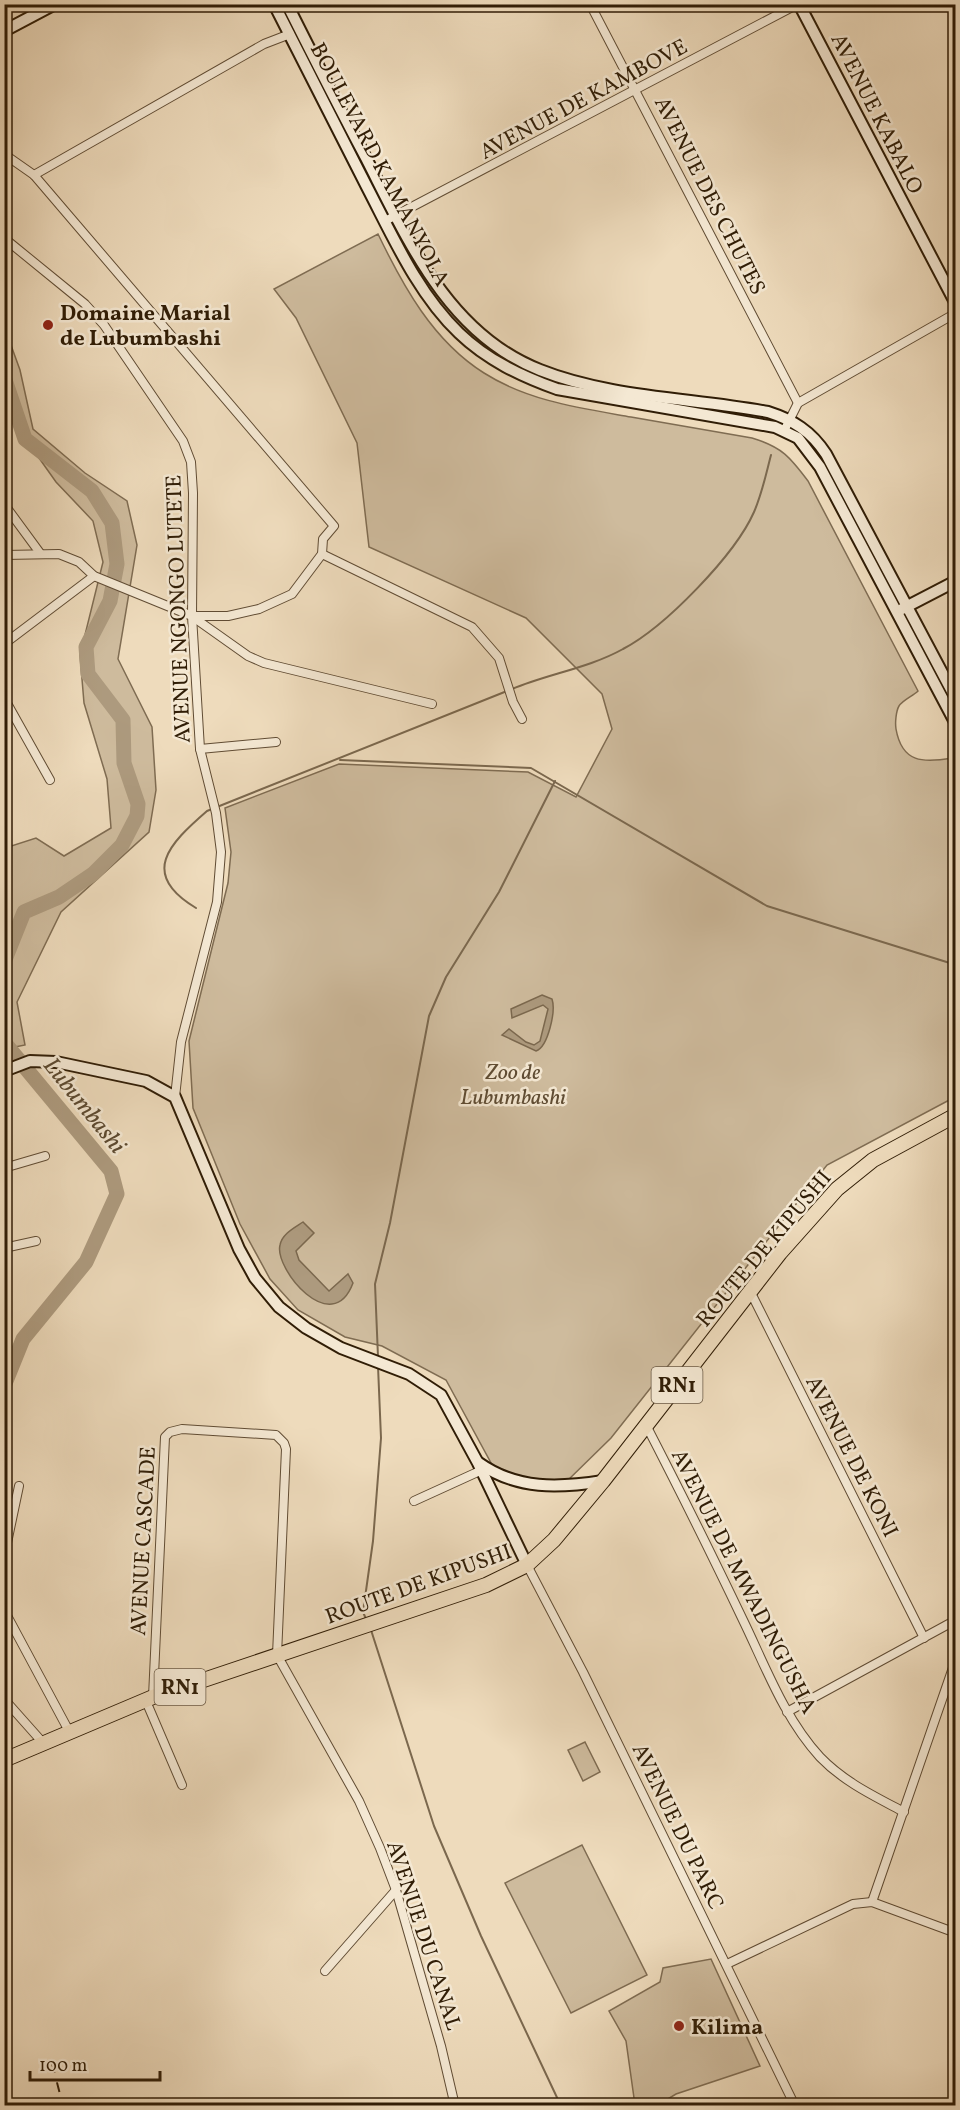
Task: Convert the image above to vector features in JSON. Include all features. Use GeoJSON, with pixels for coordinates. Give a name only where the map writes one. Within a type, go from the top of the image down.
{"type":"FeatureCollection","features":[{"type":"Feature","properties":{"kind":"highway","name":"ROUTE DE KIPUSHI"},"geometry":{"type":"LineString","coordinates":[[4,1760],[149,1699],[486,1585],[527,1565],[554,1540],[603,1481],[750,1291],[837,1189],[873,1160],[956,1115]]}},
{"type":"Feature","properties":{"kind":"main road"},"geometry":{"type":"LineString","coordinates":[[4,31],[55,4]]}},
{"type":"Feature","properties":{"kind":"main road","name":"BOULEVARD KAMANYOLA"},"geometry":{"type":"LineString","coordinates":[[274,4],[390,219],[448,301],[470,326],[511,357],[541,371],[583,383],[758,410],[790,420],[804,429],[820,445],[902,609],[956,724]]}},
{"type":"Feature","properties":{"kind":"main road","name":"BOULEVARD KAMANYOLA"},"geometry":{"type":"LineString","coordinates":[[287,4],[426,294],[448,323],[488,358],[525,377],[583,395],[765,424],[784,431],[804,444],[820,467],[956,699]]}},
{"type":"Feature","properties":{"kind":"main road","name":"AVENUE KABALO"},"geometry":{"type":"LineString","coordinates":[[799,4],[956,304]]}},
{"type":"Feature","properties":{"kind":"main road"},"geometry":{"type":"LineString","coordinates":[[902,609],[956,581]]}},
{"type":"Feature","properties":{"kind":"main road"},"geometry":{"type":"LineString","coordinates":[[7,1070],[30,1061],[56,1062],[136,1078],[154,1084],[175,1097]]}},
{"type":"Feature","properties":{"kind":"main road","name":"AVENUE NGONGO LUTETE"},"geometry":{"type":"LineString","coordinates":[[175,1097],[239,1249],[255,1278],[279,1307],[306,1328],[341,1348],[422,1381],[441,1395],[480,1466],[527,1565]]}},
{"type":"Feature","properties":{"kind":"main road"},"geometry":{"type":"LineString","coordinates":[[480,1466],[533,1485],[558,1487],[603,1481]]}},
{"type":"Feature","properties":{"kind":"street","name":"AVENUE DES CHUTES"},"geometry":{"type":"LineString","coordinates":[[590,4],[798,403]]}},
{"type":"Feature","properties":{"kind":"street","name":"AVENUE DE KAMBOVE"},"geometry":{"type":"LineString","coordinates":[[390,219],[799,4]]}},
{"type":"Feature","properties":{"kind":"street"},"geometry":{"type":"LineString","coordinates":[[34,175],[264,44],[290,34]]}},
{"type":"Feature","properties":{"kind":"street"},"geometry":{"type":"LineString","coordinates":[[4,154],[34,175],[193,358],[315,506],[334,524],[323,539],[322,554],[299,587],[284,599],[259,609],[228,616],[192,616]]}},
{"type":"Feature","properties":{"kind":"street","name":"AVENUE NGONGO LUTETE"},"geometry":{"type":"LineString","coordinates":[[4,238],[85,304],[104,325],[183,441],[191,462],[194,493],[192,616],[200,749],[216,813],[221,852],[217,902],[181,1041],[175,1097]]}},
{"type":"Feature","properties":{"kind":"street"},"geometry":{"type":"LineString","coordinates":[[784,431],[798,403],[956,313]]}},
{"type":"Feature","properties":{"kind":"street"},"geometry":{"type":"LineString","coordinates":[[4,504],[40,553]]}},
{"type":"Feature","properties":{"kind":"street"},"geometry":{"type":"LineString","coordinates":[[4,555],[40,553],[72,559],[96,577],[192,616],[248,656],[264,663],[432,704]]}},
{"type":"Feature","properties":{"kind":"street"},"geometry":{"type":"LineString","coordinates":[[322,554],[472,627],[499,658],[513,702],[522,720]]}},
{"type":"Feature","properties":{"kind":"street"},"geometry":{"type":"LineString","coordinates":[[4,644],[96,577]]}},
{"type":"Feature","properties":{"kind":"street"},"geometry":{"type":"LineString","coordinates":[[4,698],[50,780]]}},
{"type":"Feature","properties":{"kind":"street"},"geometry":{"type":"LineString","coordinates":[[200,749],[276,742]]}},
{"type":"Feature","properties":{"kind":"street"},"geometry":{"type":"LineString","coordinates":[[4,1168],[45,1156]]}},
{"type":"Feature","properties":{"kind":"street"},"geometry":{"type":"LineString","coordinates":[[4,1248],[36,1241]]}},
{"type":"Feature","properties":{"kind":"street","name":"AVENUE DE KONI"},"geometry":{"type":"LineString","coordinates":[[750,1291],[924,1638]]}},
{"type":"Feature","properties":{"kind":"street","name":"AVENUE DE MWADINGUSHA"},"geometry":{"type":"LineString","coordinates":[[646,1425],[696,1521],[787,1712],[820,1757],[837,1772],[859,1788],[904,1812]]}},
{"type":"Feature","properties":{"kind":"street","name":"AVENUE CASCADE"},"geometry":{"type":"LineString","coordinates":[[149,1699],[163,1442],[166,1435],[176,1429],[270,1433],[284,1443],[277,1655]]}},
{"type":"Feature","properties":{"kind":"street"},"geometry":{"type":"LineString","coordinates":[[414,1501],[480,1466]]}},
{"type":"Feature","properties":{"kind":"street"},"geometry":{"type":"LineString","coordinates":[[4,1557],[7,1522],[19,1486]]}},
{"type":"Feature","properties":{"kind":"street","name":"AVENUE DU PARC"},"geometry":{"type":"LineString","coordinates":[[527,1565],[727,1964],[795,2106]]}},
{"type":"Feature","properties":{"kind":"street"},"geometry":{"type":"LineString","coordinates":[[4,1610],[70,1733]]}},
{"type":"Feature","properties":{"kind":"street"},"geometry":{"type":"LineString","coordinates":[[787,1712],[956,1620]]}},
{"type":"Feature","properties":{"kind":"street","name":"AVENUE DU CANAL"},"geometry":{"type":"LineString","coordinates":[[277,1655],[359,1801],[396,1890],[441,2046],[455,2106]]}},
{"type":"Feature","properties":{"kind":"street"},"geometry":{"type":"LineString","coordinates":[[872,1902],[956,1659]]}},
{"type":"Feature","properties":{"kind":"street"},"geometry":{"type":"LineString","coordinates":[[4,1699],[44,1744]]}},
{"type":"Feature","properties":{"kind":"street"},"geometry":{"type":"LineString","coordinates":[[149,1699],[182,1785]]}},
{"type":"Feature","properties":{"kind":"street"},"geometry":{"type":"LineString","coordinates":[[325,1971],[396,1890]]}},
{"type":"Feature","properties":{"kind":"street"},"geometry":{"type":"LineString","coordinates":[[727,1964],[852,1904],[872,1902],[956,1933]]}},
{"type":"Feature","properties":{"kind":"green space","name":"Zoo de Lubumbashi"},"geometry":{"type":"Polygon","coordinates":[[[378,234],[409,292],[435,329],[466,360],[501,383],[536,397],[574,407],[752,438],[778,449],[796,465],[808,481],[918,691],[901,704],[897,711],[896,729],[903,749],[915,758],[923,760],[952,758],[955,765],[955,1097],[827,1165],[611,1438],[563,1485],[496,1472],[446,1380],[382,1346],[345,1337],[298,1310],[270,1279],[240,1224],[193,1108],[189,1041],[228,883],[231,852],[225,808],[339,764],[528,772],[576,797],[612,729],[602,694],[526,618],[369,547],[357,443],[296,318],[274,289],[378,234]]]}},
{"type":"Feature","properties":{"kind":"green space"},"geometry":{"type":"Polygon","coordinates":[[[4,326],[20,370],[33,429],[85,473],[127,501],[137,545],[118,659],[152,727],[156,790],[149,832],[61,912],[17,1002],[25,1045],[5,1049],[5,848],[36,838],[64,856],[111,828],[107,779],[84,703],[80,655],[103,562],[93,521],[56,482],[5,410],[4,326]]]}},
{"type":"Feature","properties":{"kind":"green space"},"geometry":{"type":"Polygon","coordinates":[[[585,1742],[600,1772],[583,1781],[568,1750],[585,1742]]]}},
{"type":"Feature","properties":{"kind":"green space"},"geometry":{"type":"Polygon","coordinates":[[[582,1845],[647,1975],[571,2013],[505,1883],[582,1845]]]}},
{"type":"Feature","properties":{"kind":"green space","name":"Kilima"},"geometry":{"type":"Polygon","coordinates":[[[711,1959],[760,2066],[676,2094],[658,2105],[635,2105],[626,2041],[609,2011],[660,1982],[663,1968],[711,1959]]]}},
{"type":"Feature","properties":{"kind":"shaded area"},"geometry":{"type":"Polygon","coordinates":[[[542,995],[552,999],[553,1012],[550,1028],[540,1048],[536,1051],[502,1035],[509,1029],[526,1042],[534,1045],[540,1041],[548,1009],[543,1005],[512,1018],[511,1009],[542,995]]]}},
{"type":"Feature","properties":{"kind":"shaded area"},"geometry":{"type":"Polygon","coordinates":[[[303,1222],[314,1233],[296,1251],[299,1260],[329,1291],[348,1274],[353,1283],[344,1298],[332,1304],[319,1302],[306,1294],[286,1269],[281,1256],[280,1245],[283,1238],[303,1222]]]}},
{"type":"Feature","properties":{"kind":"waterway","name":"Lubumbashi"},"geometry":{"type":"LineString","coordinates":[[4,377],[25,439],[92,491],[112,523],[117,564],[110,601],[86,647],[88,674],[123,720],[124,763],[138,804],[137,816],[122,845],[93,874],[59,897],[24,912],[4,962]]}},
{"type":"Feature","properties":{"kind":"waterway"},"geometry":{"type":"LineString","coordinates":[[512,689],[610,656],[640,639],[678,607],[715,568],[745,529],[759,498],[771,455]]}},
{"type":"Feature","properties":{"kind":"waterway"},"geometry":{"type":"LineString","coordinates":[[196,908],[168,883],[164,871],[166,859],[172,847],[181,835],[207,811],[507,691]]}},
{"type":"Feature","properties":{"kind":"waterway"},"geometry":{"type":"LineString","coordinates":[[340,760],[531,768],[767,906],[953,964]]}},
{"type":"Feature","properties":{"kind":"waterway"},"geometry":{"type":"LineString","coordinates":[[378,1357],[375,1284],[390,1223],[429,1016],[446,977],[499,892],[555,781]]}},
{"type":"Feature","properties":{"kind":"waterway","name":"Lubumbashi"},"geometry":{"type":"LineString","coordinates":[[4,1042],[111,1171],[117,1194],[86,1262],[23,1339],[4,1386]]}},
{"type":"Feature","properties":{"kind":"waterway"},"geometry":{"type":"LineString","coordinates":[[366,1619],[363,1612],[373,1541],[381,1438],[378,1366]]}},
{"type":"Feature","properties":{"kind":"waterway"},"geometry":{"type":"LineString","coordinates":[[371,1630],[434,1826],[481,1936],[561,2106]]}},
{"type":"Feature","properties":{"kind":"railway"},"geometry":{"type":"LineString","coordinates":[[52,2063],[63,2106]]}},
{"type":"Feature","properties":{"kind":"place","name":"Domaine Marial de Lubumbashi"},"geometry":{"type":"Point","coordinates":[48,325]}},
{"type":"Feature","properties":{"kind":"place","name":"Kilima"},"geometry":{"type":"Point","coordinates":[679,2026]}}]}
